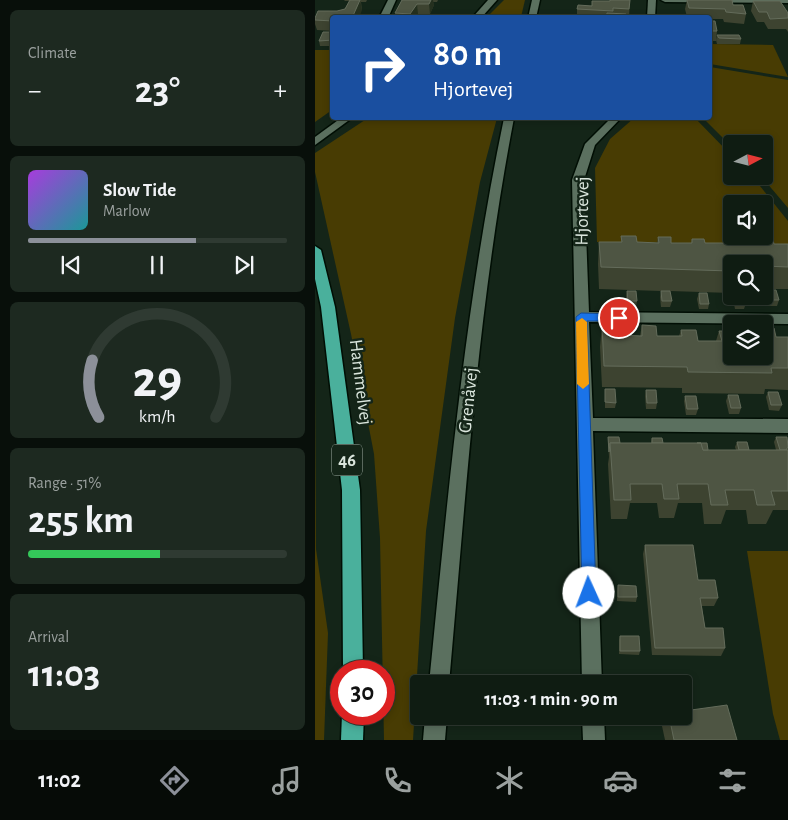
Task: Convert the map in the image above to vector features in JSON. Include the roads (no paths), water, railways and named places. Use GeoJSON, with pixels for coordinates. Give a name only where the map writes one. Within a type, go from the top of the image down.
{"type":"FeatureCollection","features":[{"type":"Feature","properties":{"kind":"highway","name":"Hammelvej"},"geometry":{"type":"LineString","coordinates":[[315,250],[328,307],[351,490],[353,660]]}},
{"type":"Feature","properties":{"kind":"highway"},"geometry":{"type":"LineString","coordinates":[[352,740],[353,725]]}},
{"type":"Feature","properties":{"kind":"street"},"geometry":{"type":"LineString","coordinates":[[384,15],[392,0]]}},
{"type":"Feature","properties":{"kind":"street"},"geometry":{"type":"LineString","coordinates":[[478,15],[493,0]]}},
{"type":"Feature","properties":{"kind":"street"},"geometry":{"type":"LineString","coordinates":[[533,15],[536,0]]}},
{"type":"Feature","properties":{"kind":"street"},"geometry":{"type":"LineString","coordinates":[[651,15],[652,0]]}},
{"type":"Feature","properties":{"kind":"street"},"geometry":{"type":"LineString","coordinates":[[665,0],[788,1]]}},
{"type":"Feature","properties":{"kind":"street"},"geometry":{"type":"LineString","coordinates":[[315,142],[344,120]]}},
{"type":"Feature","properties":{"kind":"street","name":"Grenåvej"},"geometry":{"type":"LineString","coordinates":[[440,675],[473,345],[494,185],[509,120]]}},
{"type":"Feature","properties":{"kind":"street","name":"Hjortevej"},"geometry":{"type":"LineString","coordinates":[[592,675],[578,180],[590,144],[614,120]]}},
{"type":"Feature","properties":{"kind":"street"},"geometry":{"type":"LineString","coordinates":[[581,317],[788,319]]}},
{"type":"Feature","properties":{"kind":"street"},"geometry":{"type":"LineString","coordinates":[[584,424],[788,426]]}},
{"type":"Feature","properties":{"kind":"street"},"geometry":{"type":"LineString","coordinates":[[434,740],[435,725]]}},
{"type":"Feature","properties":{"kind":"street"},"geometry":{"type":"LineString","coordinates":[[593,725],[594,740]]}}]}
